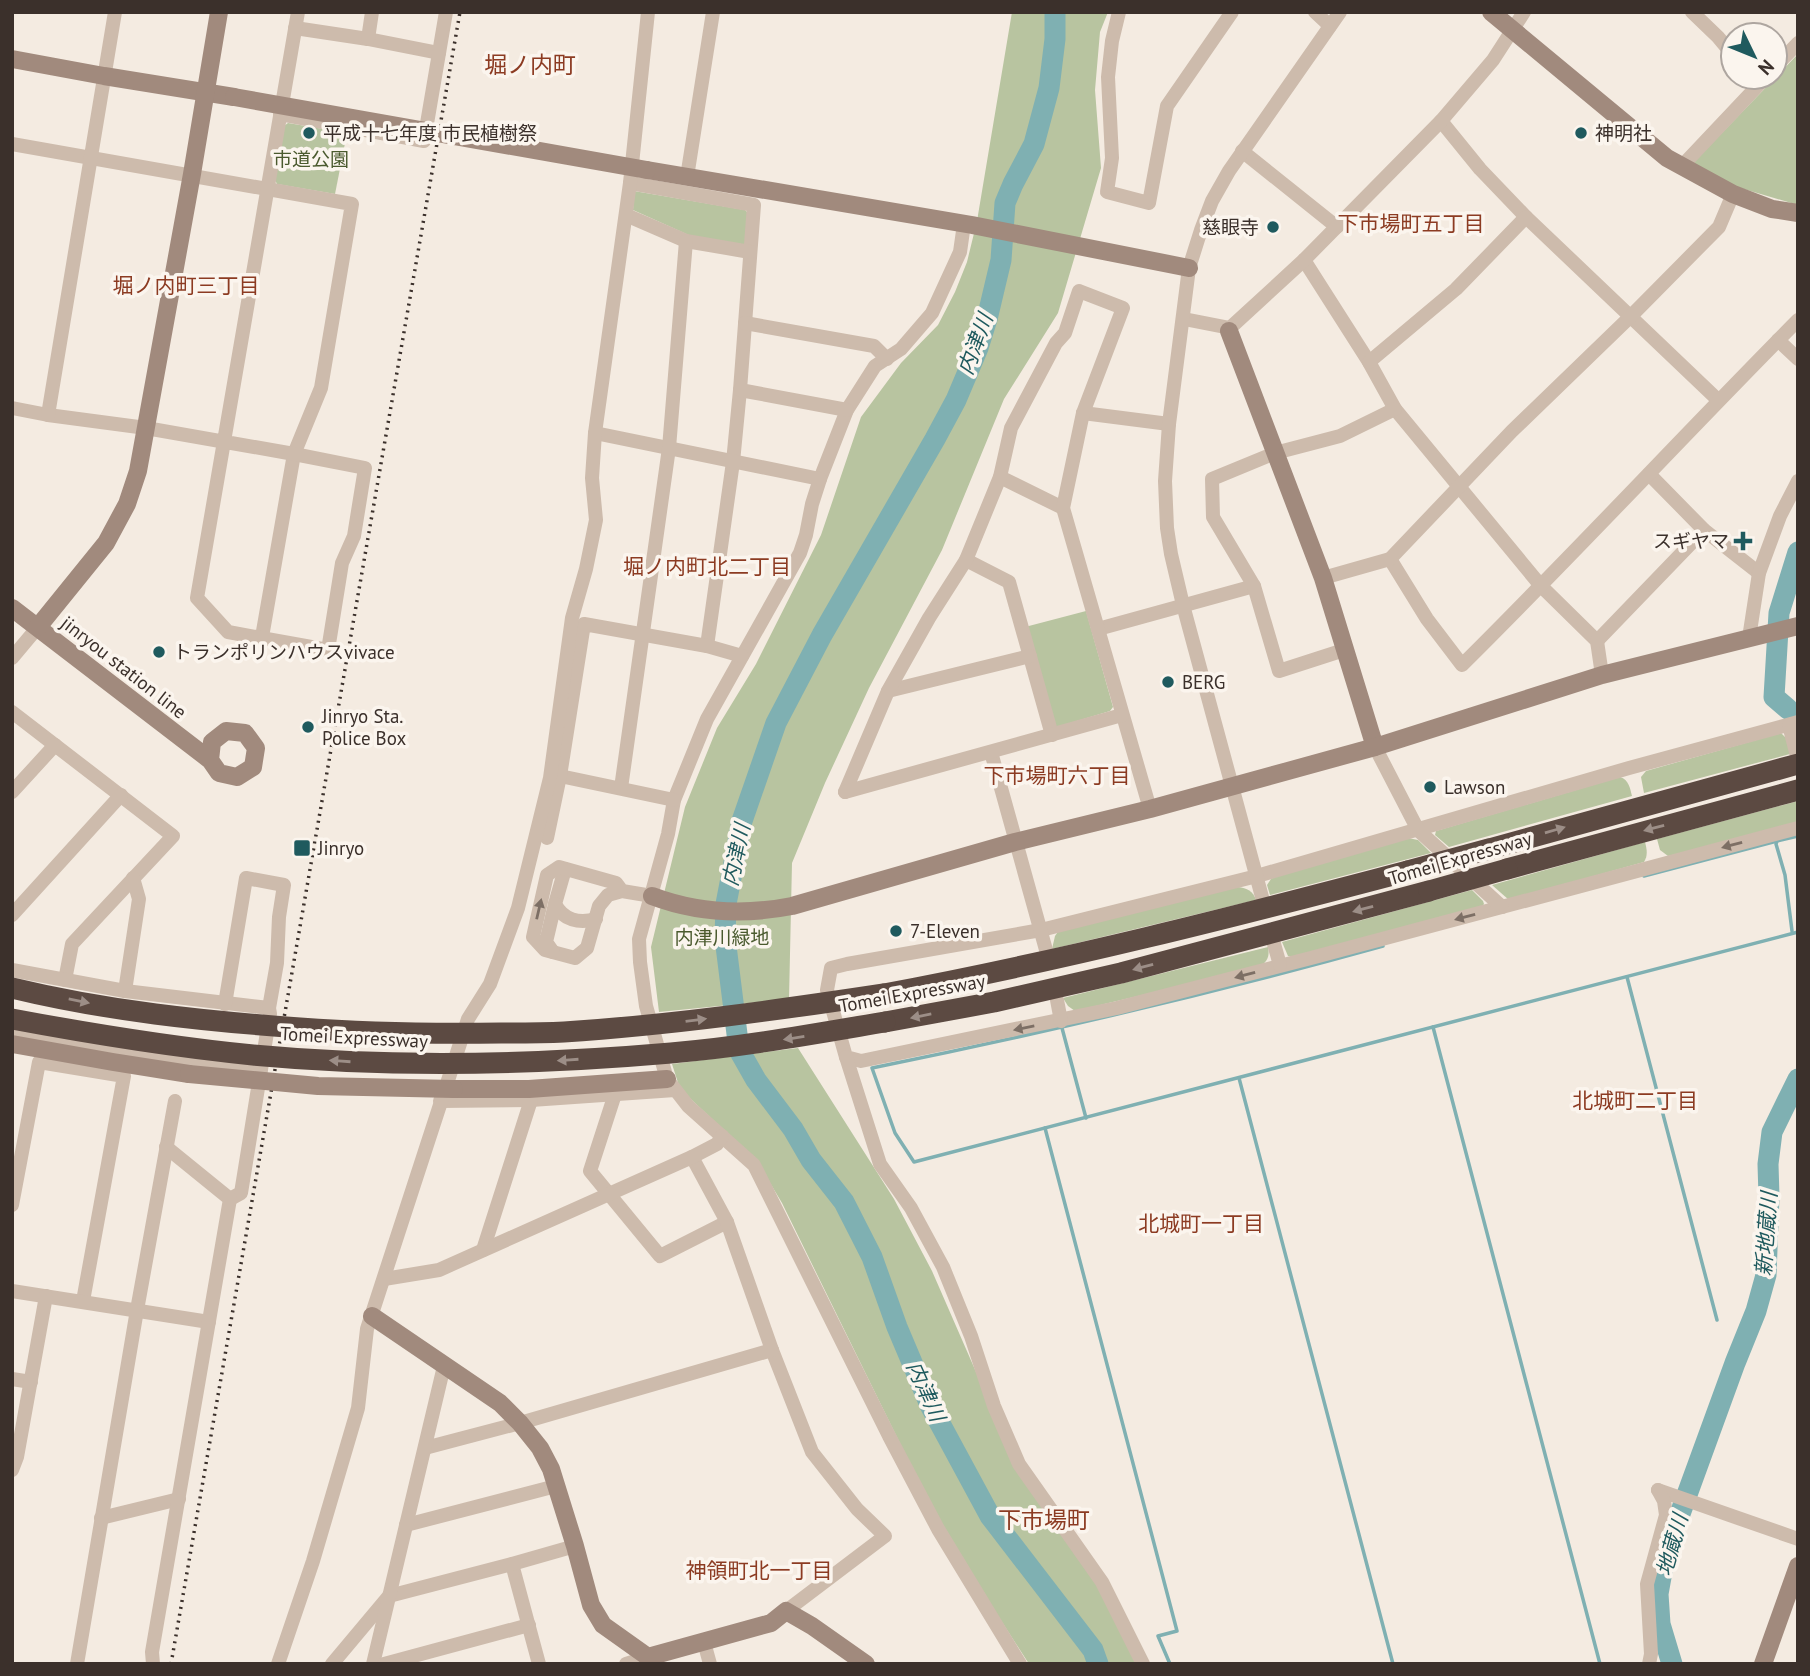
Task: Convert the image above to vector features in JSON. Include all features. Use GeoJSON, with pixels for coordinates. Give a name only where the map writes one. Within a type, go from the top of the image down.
{"type":"FeatureCollection","features":[{"type":"Feature","properties":{"kind":"highway","name":"Tomei Expressway"},"geometry":{"type":"LineString","coordinates":[[12,988],[193,1019],[353,1032],[561,1032],[673,1023],[779,1010],[991,974],[1119,945],[1408,872],[1798,762]]}},
{"type":"Feature","properties":{"kind":"highway","name":"Tomei Expressway"},"geometry":{"type":"LineString","coordinates":[[12,1019],[135,1040],[256,1055],[350,1061],[558,1061],[672,1053],[785,1039],[994,1002],[1121,973],[1798,790]]}},
{"type":"Feature","properties":{"kind":"street"},"geometry":{"type":"LineString","coordinates":[[48,415],[115,12]]}},
{"type":"Feature","properties":{"kind":"street"},"geometry":{"type":"LineString","coordinates":[[12,658],[106,543],[127,503],[138,471],[219,12]]}},
{"type":"Feature","properties":{"kind":"street"},"geometry":{"type":"LineString","coordinates":[[12,408],[146,428],[223,442],[294,454],[365,468],[354,537],[342,563],[328,650],[228,632],[197,598],[223,442],[298,12]]}},
{"type":"Feature","properties":{"kind":"street"},"geometry":{"type":"LineString","coordinates":[[368,39],[372,12]]}},
{"type":"Feature","properties":{"kind":"street"},"geometry":{"type":"LineString","coordinates":[[280,114],[424,141],[446,12]]}},
{"type":"Feature","properties":{"kind":"street"},"geometry":{"type":"LineString","coordinates":[[278,1664],[313,1561],[358,1408],[367,1329],[447,1095],[468,1019],[490,984],[518,908],[550,778],[572,618],[596,520],[592,478],[595,433],[626,215],[648,12]]}},
{"type":"Feature","properties":{"kind":"street"},"geometry":{"type":"LineString","coordinates":[[687,177],[713,12]]}},
{"type":"Feature","properties":{"kind":"street"},"geometry":{"type":"LineString","coordinates":[[1119,12],[1108,77],[1112,158],[1107,192],[1149,203],[1167,106],[1233,12]]}},
{"type":"Feature","properties":{"kind":"street"},"geometry":{"type":"LineString","coordinates":[[1315,12],[1330,26]]}},
{"type":"Feature","properties":{"kind":"street"},"geometry":{"type":"LineString","coordinates":[[1262,897],[1182,606],[1171,554],[1167,528],[1166,481],[1169,424],[1189,268],[1212,201],[1242,151],[1340,12]]}},
{"type":"Feature","properties":{"kind":"street"},"geometry":{"type":"LineString","coordinates":[[1492,12],[1667,159],[1733,194],[1772,209],[1798,213]]}},
{"type":"Feature","properties":{"kind":"street"},"geometry":{"type":"LineString","coordinates":[[1230,330],[1304,260],[1441,121],[1493,60],[1524,12]]}},
{"type":"Feature","properties":{"kind":"street"},"geometry":{"type":"LineString","coordinates":[[1692,12],[1719,38]]}},
{"type":"Feature","properties":{"kind":"street"},"geometry":{"type":"LineString","coordinates":[[295,28],[439,53]]}},
{"type":"Feature","properties":{"kind":"street"},"geometry":{"type":"LineString","coordinates":[[12,59],[968,225],[1189,268]]}},
{"type":"Feature","properties":{"kind":"street"},"geometry":{"type":"LineString","coordinates":[[1681,167],[1748,91]]}},
{"type":"Feature","properties":{"kind":"street"},"geometry":{"type":"LineString","coordinates":[[1441,121],[1480,169],[1526,217],[1718,400]]}},
{"type":"Feature","properties":{"kind":"street"},"geometry":{"type":"LineString","coordinates":[[12,144],[352,204],[321,388],[294,454],[262,637]]}},
{"type":"Feature","properties":{"kind":"street"},"geometry":{"type":"LineString","coordinates":[[1242,151],[1337,227]]}},
{"type":"Feature","properties":{"kind":"street"},"geometry":{"type":"LineString","coordinates":[[630,183],[754,205],[733,462],[707,646]]}},
{"type":"Feature","properties":{"kind":"street"},"geometry":{"type":"LineString","coordinates":[[1323,578],[1390,559],[1512,431],[1719,227],[1733,194]]}},
{"type":"Feature","properties":{"kind":"street"},"geometry":{"type":"LineString","coordinates":[[626,215],[686,242],[750,252]]}},
{"type":"Feature","properties":{"kind":"street"},"geometry":{"type":"LineString","coordinates":[[1369,362],[1456,289],[1526,217]]}},
{"type":"Feature","properties":{"kind":"street"},"geometry":{"type":"LineString","coordinates":[[968,225],[960,252],[932,313],[901,349],[875,366],[847,410],[820,479],[800,553],[707,719],[674,800],[661,899],[639,939],[646,1006],[671,1084],[688,1106],[754,1165],[938,1529],[1020,1664]]}},
{"type":"Feature","properties":{"kind":"street"},"geometry":{"type":"LineString","coordinates":[[621,788],[669,448],[686,242]]}},
{"type":"Feature","properties":{"kind":"street"},"geometry":{"type":"LineString","coordinates":[[1304,260],[1369,362],[1395,409],[1541,586],[1597,641],[1602,675]]}},
{"type":"Feature","properties":{"kind":"street"},"geometry":{"type":"LineString","coordinates":[[1122,715],[845,792],[888,691],[966,559],[1000,477],[1011,428],[1056,343],[1065,333],[1079,291],[1123,308],[1083,413],[1063,508],[1150,809]]}},
{"type":"Feature","properties":{"kind":"street"},"geometry":{"type":"LineString","coordinates":[[1184,319],[1230,330]]}},
{"type":"Feature","properties":{"kind":"street"},"geometry":{"type":"LineString","coordinates":[[1390,559],[1427,619],[1462,665],[1798,320]]}},
{"type":"Feature","properties":{"kind":"street"},"geometry":{"type":"LineString","coordinates":[[745,323],[874,346],[887,359]]}},
{"type":"Feature","properties":{"kind":"street"},"geometry":{"type":"LineString","coordinates":[[1230,330],[1323,578],[1375,747],[1418,830],[1502,907]]}},
{"type":"Feature","properties":{"kind":"street"},"geometry":{"type":"LineString","coordinates":[[1778,340],[1798,359]]}},
{"type":"Feature","properties":{"kind":"street"},"geometry":{"type":"LineString","coordinates":[[740,390],[847,410]]}},
{"type":"Feature","properties":{"kind":"street"},"geometry":{"type":"LineString","coordinates":[[1344,650],[1279,671],[1254,586],[1213,517],[1212,479],[1275,453],[1340,436],[1395,409]]}},
{"type":"Feature","properties":{"kind":"street"},"geometry":{"type":"LineString","coordinates":[[1083,413],[1169,424]]}},
{"type":"Feature","properties":{"kind":"street"},"geometry":{"type":"LineString","coordinates":[[595,433],[820,479]]}},
{"type":"Feature","properties":{"kind":"street"},"geometry":{"type":"LineString","coordinates":[[1649,474],[1704,530],[1759,573]]}},
{"type":"Feature","properties":{"kind":"street"},"geometry":{"type":"LineString","coordinates":[[1000,477],[1063,508]]}},
{"type":"Feature","properties":{"kind":"street"},"geometry":{"type":"LineString","coordinates":[[1753,637],[1759,573],[1780,516],[1798,481]]}},
{"type":"Feature","properties":{"kind":"street"},"geometry":{"type":"LineString","coordinates":[[1597,641],[1704,530]]}},
{"type":"Feature","properties":{"kind":"street"},"geometry":{"type":"LineString","coordinates":[[966,559],[1009,582],[1052,735]]}},
{"type":"Feature","properties":{"kind":"street"},"geometry":{"type":"LineString","coordinates":[[1098,629],[1254,586]]}},
{"type":"Feature","properties":{"kind":"street","name":"jinryou station line"},"geometry":{"type":"LineString","coordinates":[[12,608],[210,760]]}},
{"type":"Feature","properties":{"kind":"street"},"geometry":{"type":"LineString","coordinates":[[547,838],[560,776],[584,624],[707,646],[742,656]]}},
{"type":"Feature","properties":{"kind":"street"},"geometry":{"type":"LineString","coordinates":[[622,891],[616,883],[559,867],[548,874],[533,937],[545,950],[575,958],[587,948],[599,906],[608,895],[622,891],[716,911],[779,909],[792,906],[1016,842],[1150,809],[1375,747],[1602,675],[1797,626]]}},
{"type":"Feature","properties":{"kind":"street"},"geometry":{"type":"LineString","coordinates":[[888,691],[1030,656]]}},
{"type":"Feature","properties":{"kind":"street"},"geometry":{"type":"LineString","coordinates":[[12,712],[173,836],[72,943],[65,980]]}},
{"type":"Feature","properties":{"kind":"street"},"geometry":{"type":"LineString","coordinates":[[1143,1664],[1102,1581],[1019,1464],[943,1267],[911,1208],[880,1164],[827,990],[831,968],[1041,930],[1256,876],[1793,723],[1798,762]]}},
{"type":"Feature","properties":{"kind":"street"},"geometry":{"type":"LineString","coordinates":[[12,792],[55,744]]}},
{"type":"Feature","properties":{"kind":"street"},"geometry":{"type":"LineString","coordinates":[[991,752],[1046,950]]}},
{"type":"Feature","properties":{"kind":"street"},"geometry":{"type":"LineString","coordinates":[[560,776],[674,800]]}},
{"type":"Feature","properties":{"kind":"street"},"geometry":{"type":"LineString","coordinates":[[14,908],[121,795]]}},
{"type":"Feature","properties":{"kind":"street"},"geometry":{"type":"LineString","coordinates":[[846,1057],[861,1061],[1117,1008],[1798,828]]}},
{"type":"Feature","properties":{"kind":"street"},"geometry":{"type":"LineString","coordinates":[[553,952],[546,942],[565,869]]}},
{"type":"Feature","properties":{"kind":"street"},"geometry":{"type":"LineString","coordinates":[[125,991],[139,899],[133,877]]}},
{"type":"Feature","properties":{"kind":"street"},"geometry":{"type":"LineString","coordinates":[[195,1068],[219,1003],[246,878],[284,885],[270,1014],[241,1194],[230,1199]]}},
{"type":"Feature","properties":{"kind":"street"},"geometry":{"type":"LineString","coordinates":[[555,904],[559,911],[572,920],[596,919]]}},
{"type":"Feature","properties":{"kind":"street"},"geometry":{"type":"LineString","coordinates":[[1275,944],[1280,965]]}},
{"type":"Feature","properties":{"kind":"street"},"geometry":{"type":"LineString","coordinates":[[12,970],[125,991],[269,1008]]}},
{"type":"Feature","properties":{"kind":"street"},"geometry":{"type":"LineString","coordinates":[[1057,1000],[1061,1021]]}},
{"type":"Feature","properties":{"kind":"street"},"geometry":{"type":"LineString","coordinates":[[12,1032],[195,1068],[318,1086],[531,1100],[615,1094],[671,1084]]}},
{"type":"Feature","properties":{"kind":"street"},"geometry":{"type":"LineString","coordinates":[[12,1044],[113,1062],[195,1068],[261,1069]]}},
{"type":"Feature","properties":{"kind":"street"},"geometry":{"type":"LineString","coordinates":[[12,1205],[39,1062],[124,1076],[83,1301]]}},
{"type":"Feature","properties":{"kind":"street"},"geometry":{"type":"LineString","coordinates":[[447,1095],[671,1084]]}},
{"type":"Feature","properties":{"kind":"street"},"geometry":{"type":"LineString","coordinates":[[615,1094],[590,1171],[660,1256],[727,1222]]}},
{"type":"Feature","properties":{"kind":"street"},"geometry":{"type":"LineString","coordinates":[[483,1250],[531,1100]]}},
{"type":"Feature","properties":{"kind":"street"},"geometry":{"type":"LineString","coordinates":[[77,1664],[175,1101]]}},
{"type":"Feature","properties":{"kind":"street"},"geometry":{"type":"LineString","coordinates":[[384,1279],[439,1270],[692,1157],[717,1144],[722,1136]]}},
{"type":"Feature","properties":{"kind":"street"},"geometry":{"type":"LineString","coordinates":[[166,1147],[230,1199]]}},
{"type":"Feature","properties":{"kind":"street"},"geometry":{"type":"LineString","coordinates":[[626,1664],[771,1623],[885,1536],[857,1508],[812,1452],[772,1350],[727,1222],[692,1157]]}},
{"type":"Feature","properties":{"kind":"street"},"geometry":{"type":"LineString","coordinates":[[153,1664],[152,1652],[230,1199]]}},
{"type":"Feature","properties":{"kind":"street"},"geometry":{"type":"LineString","coordinates":[[12,1291],[209,1322]]}},
{"type":"Feature","properties":{"kind":"street"},"geometry":{"type":"LineString","coordinates":[[14,1461],[46,1296]]}},
{"type":"Feature","properties":{"kind":"street"},"geometry":{"type":"LineString","coordinates":[[372,1316],[500,1403],[520,1423],[540,1448],[551,1469],[591,1605],[603,1625],[648,1657]]}},
{"type":"Feature","properties":{"kind":"street"},"geometry":{"type":"LineString","coordinates":[[425,1448],[772,1350]]}},
{"type":"Feature","properties":{"kind":"street"},"geometry":{"type":"LineString","coordinates":[[373,1664],[444,1366]]}},
{"type":"Feature","properties":{"kind":"street"},"geometry":{"type":"LineString","coordinates":[[12,1379],[31,1382]]}},
{"type":"Feature","properties":{"kind":"street"},"geometry":{"type":"LineString","coordinates":[[406,1525],[556,1486]]}},
{"type":"Feature","properties":{"kind":"street"},"geometry":{"type":"LineString","coordinates":[[1649,1664],[1651,1654],[1647,1584],[1665,1515],[1664,1501],[1658,1490],[1798,1539]]}},
{"type":"Feature","properties":{"kind":"street"},"geometry":{"type":"LineString","coordinates":[[101,1518],[179,1499]]}},
{"type":"Feature","properties":{"kind":"street"},"geometry":{"type":"LineString","coordinates":[[332,1664],[389,1596],[575,1546]]}},
{"type":"Feature","properties":{"kind":"street"},"geometry":{"type":"LineString","coordinates":[[512,1564],[539,1664]]}},
{"type":"Feature","properties":{"kind":"street"},"geometry":{"type":"LineString","coordinates":[[1763,1664],[1798,1566]]}},
{"type":"Feature","properties":{"kind":"street"},"geometry":{"type":"LineString","coordinates":[[786,1611],[866,1664]]}},
{"type":"Feature","properties":{"kind":"street"},"geometry":{"type":"LineString","coordinates":[[384,1664],[529,1625]]}},
{"type":"Feature","properties":{"kind":"street"},"geometry":{"type":"LineString","coordinates":[[704,1642],[710,1664]]}},
{"type":"Feature","properties":{"kind":"green space","name":"内津川緑地"},"geometry":{"type":"Polygon","coordinates":[[[1012,12],[1108,12],[1100,32],[1095,90],[1101,168],[1058,313],[1004,399],[942,550],[869,688],[792,863],[789,999],[659,1012],[651,947],[685,807],[717,728],[756,664],[821,535],[861,417],[901,363],[938,325],[955,292],[967,262],[977,221],[1012,12]]]}},
{"type":"Feature","properties":{"kind":"green space"},"geometry":{"type":"Polygon","coordinates":[[[1798,54],[1798,205],[1737,187],[1693,163],[1762,91],[1789,91],[1789,63],[1798,54]]]}},
{"type":"Feature","properties":{"kind":"green space","name":"市道公園"},"geometry":{"type":"Polygon","coordinates":[[[288,123],[347,133],[335,194],[277,184],[275,180],[284,126],[288,123]]]}},
{"type":"Feature","properties":{"kind":"green space"},"geometry":{"type":"Polygon","coordinates":[[[634,191],[745,210],[748,213],[745,244],[743,246],[693,237],[633,210],[634,191]]]}},
{"type":"Feature","properties":{"kind":"green space"},"geometry":{"type":"Polygon","coordinates":[[[1086,611],[1113,707],[1110,711],[1054,728],[1025,627],[1086,611]]]}},
{"type":"Feature","properties":{"kind":"green space"},"geometry":{"type":"Polygon","coordinates":[[[1781,733],[1786,738],[1790,754],[1644,793],[1641,777],[1646,771],[1781,733]]]}},
{"type":"Feature","properties":{"kind":"green space"},"geometry":{"type":"Polygon","coordinates":[[[1620,777],[1627,782],[1632,796],[1449,847],[1435,835],[1436,831],[1620,777]]]}},
{"type":"Feature","properties":{"kind":"green space"},"geometry":{"type":"Polygon","coordinates":[[[1798,801],[1798,826],[1668,856],[1660,850],[1657,839],[1798,801]]]}},
{"type":"Feature","properties":{"kind":"green space"},"geometry":{"type":"Polygon","coordinates":[[[1408,838],[1418,840],[1431,853],[1270,895],[1267,885],[1276,876],[1408,838]]]}},
{"type":"Feature","properties":{"kind":"green space"},"geometry":{"type":"Polygon","coordinates":[[[1645,842],[1647,852],[1644,862],[1509,900],[1492,885],[1645,842]]]}},
{"type":"Feature","properties":{"kind":"green space"},"geometry":{"type":"Polygon","coordinates":[[[1238,887],[1249,890],[1256,900],[1052,949],[1060,929],[1238,887]]]}},
{"type":"Feature","properties":{"kind":"green space"},"geometry":{"type":"Polygon","coordinates":[[[1472,890],[1483,901],[1481,908],[1297,958],[1288,956],[1282,942],[1472,890]]]}},
{"type":"Feature","properties":{"kind":"green space"},"geometry":{"type":"Polygon","coordinates":[[[1268,947],[1267,958],[1260,967],[1075,1011],[1063,998],[1268,947]]]}},
{"type":"Feature","properties":{"kind":"green space"},"geometry":{"type":"Polygon","coordinates":[[[798,1048],[894,1199],[932,1271],[990,1404],[1104,1592],[1140,1664],[1029,1664],[941,1527],[782,1203],[757,1161],[680,1089],[672,1064],[798,1048]]]}},
{"type":"Feature","properties":{"kind":"waterway","name":"内津川"},"geometry":{"type":"LineString","coordinates":[[1055,12],[1055,39],[1049,88],[1034,144],[1005,203],[1001,260],[978,348],[956,400],[935,439],[822,635],[776,723],[742,821],[726,904],[725,938],[739,1050],[756,1080],[793,1129],[811,1160],[844,1202],[872,1257],[897,1327],[930,1405],[990,1516],[1093,1650],[1098,1664]]}},
{"type":"Feature","properties":{"kind":"waterway","name":"新地蔵川"},"geometry":{"type":"LineString","coordinates":[[1788,709],[1774,697],[1779,613],[1798,552]]}},
{"type":"Feature","properties":{"kind":"waterway"},"geometry":{"type":"LineString","coordinates":[[1792,931],[1785,875],[1776,844],[1777,841],[1798,836]]}},
{"type":"Feature","properties":{"kind":"waterway"},"geometry":{"type":"LineString","coordinates":[[1644,876],[1777,841]]}},
{"type":"Feature","properties":{"kind":"waterway"},"geometry":{"type":"LineString","coordinates":[[1383,946],[1129,1012],[872,1068],[895,1133],[914,1162],[1798,932]]}},
{"type":"Feature","properties":{"kind":"waterway"},"geometry":{"type":"LineString","coordinates":[[1627,977],[1717,1320]]}},
{"type":"Feature","properties":{"kind":"waterway"},"geometry":{"type":"LineString","coordinates":[[1433,1027],[1600,1664]]}},
{"type":"Feature","properties":{"kind":"waterway"},"geometry":{"type":"LineString","coordinates":[[1062,1028],[1086,1118]]}},
{"type":"Feature","properties":{"kind":"waterway"},"geometry":{"type":"LineString","coordinates":[[1239,1078],[1393,1664]]}},
{"type":"Feature","properties":{"kind":"waterway","name":"新地蔵川"},"geometry":{"type":"LineString","coordinates":[[1672,1664],[1660,1624],[1658,1594],[1665,1555],[1756,1311],[1766,1275],[1768,1164],[1772,1132],[1798,1079]]}},
{"type":"Feature","properties":{"kind":"waterway"},"geometry":{"type":"LineString","coordinates":[[1045,1128],[1177,1631],[1158,1636],[1170,1664]]}},
{"type":"Feature","properties":{"kind":"waterway","name":"地蔵川"},"geometry":{"type":"LineString","coordinates":[[1666,1664],[1670,1662]]}},
{"type":"Feature","properties":{"kind":"railway"},"geometry":{"type":"LineString","coordinates":[[171,1664],[460,12]]}},
{"type":"Feature","properties":{"kind":"place","name":"平成十七年度 市民植樹祭"},"geometry":{"type":"Point","coordinates":[309,133]}},
{"type":"Feature","properties":{"kind":"place","name":"神明社"},"geometry":{"type":"Point","coordinates":[1581,133]}},
{"type":"Feature","properties":{"kind":"place","name":"慈眼寺"},"geometry":{"type":"Point","coordinates":[1273,227]}},
{"type":"Feature","properties":{"kind":"place","name":"スギヤマ"},"geometry":{"type":"Point","coordinates":[1743,541]}},
{"type":"Feature","properties":{"kind":"place","name":"トランポリンハウスvivace"},"geometry":{"type":"Point","coordinates":[159,652]}},
{"type":"Feature","properties":{"kind":"place","name":"BERG"},"geometry":{"type":"Point","coordinates":[1168,682]}},
{"type":"Feature","properties":{"kind":"place","name":"Jinryo Sta. Police Box"},"geometry":{"type":"Point","coordinates":[308,727]}},
{"type":"Feature","properties":{"kind":"place","name":"Lawson"},"geometry":{"type":"Point","coordinates":[1430,787]}},
{"type":"Feature","properties":{"kind":"place","name":"Jinryo"},"geometry":{"type":"Point","coordinates":[302,848]}},
{"type":"Feature","properties":{"kind":"place","name":"7-Eleven"},"geometry":{"type":"Point","coordinates":[896,931]}},
{"type":"Feature","properties":{"kind":"district","name":"堀ノ内町"},"geometry":{"type":"Point","coordinates":[530,64]}},
{"type":"Feature","properties":{"kind":"district","name":"下市場町五丁目"},"geometry":{"type":"Point","coordinates":[1411,223]}},
{"type":"Feature","properties":{"kind":"district","name":"堀ノ内町三丁目"},"geometry":{"type":"Point","coordinates":[186,285]}},
{"type":"Feature","properties":{"kind":"district","name":"堀ノ内町北二丁目"},"geometry":{"type":"Point","coordinates":[707,566]}},
{"type":"Feature","properties":{"kind":"district","name":"下市場町六丁目"},"geometry":{"type":"Point","coordinates":[1057,775]}},
{"type":"Feature","properties":{"kind":"district","name":"北城町二丁目"},"geometry":{"type":"Point","coordinates":[1635,1100]}},
{"type":"Feature","properties":{"kind":"district","name":"北城町一丁目"},"geometry":{"type":"Point","coordinates":[1201,1223]}},
{"type":"Feature","properties":{"kind":"district","name":"下市場町"},"geometry":{"type":"Point","coordinates":[1044,1519]}},
{"type":"Feature","properties":{"kind":"district","name":"神領町北一丁目"},"geometry":{"type":"Point","coordinates":[759,1570]}}]}
